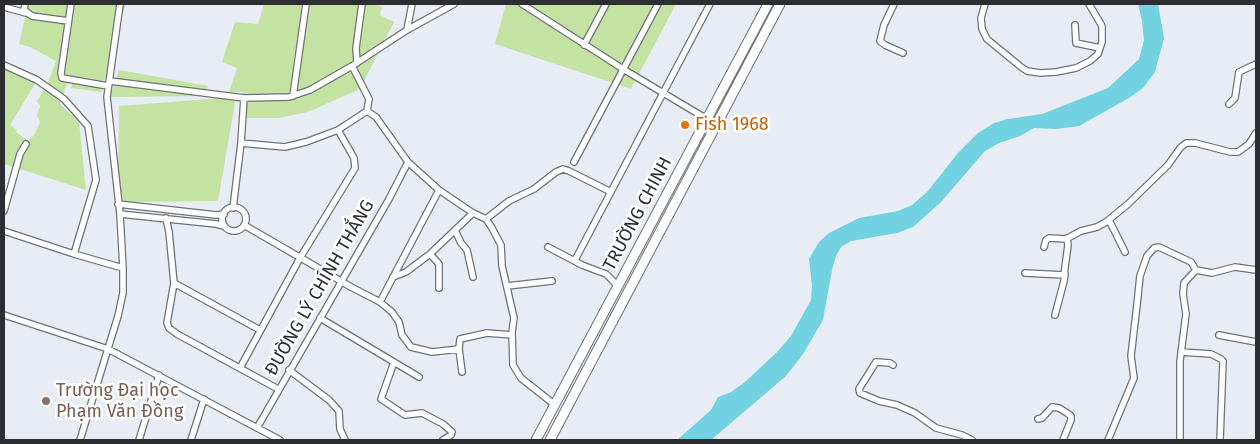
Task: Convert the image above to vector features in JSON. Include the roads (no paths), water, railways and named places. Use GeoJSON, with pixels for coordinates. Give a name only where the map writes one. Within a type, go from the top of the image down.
{"type":"FeatureCollection","features":[{"type":"Feature","properties":{"kind":"street"},"geometry":{"type":"LineString","coordinates":[[25,4],[24,10],[26,13]]}},
{"type":"Feature","properties":{"kind":"street"},"geometry":{"type":"LineString","coordinates":[[71,4],[61,73],[62,78],[244,98],[293,96],[310,90],[354,65],[407,30],[454,4]]}},
{"type":"Feature","properties":{"kind":"street"},"geometry":{"type":"LineString","coordinates":[[80,440],[118,316],[123,293],[120,214],[107,96],[120,4]]}},
{"type":"Feature","properties":{"kind":"street"},"geometry":{"type":"LineString","coordinates":[[293,96],[306,4]]}},
{"type":"Feature","properties":{"kind":"street"},"geometry":{"type":"LineString","coordinates":[[362,4],[354,65],[369,98],[367,112]]}},
{"type":"Feature","properties":{"kind":"street"},"geometry":{"type":"LineString","coordinates":[[407,30],[412,4]]}},
{"type":"Feature","properties":{"kind":"street"},"geometry":{"type":"LineString","coordinates":[[522,4],[623,69],[717,124]]}},
{"type":"Feature","properties":{"kind":"street"},"geometry":{"type":"LineString","coordinates":[[584,44],[606,4]]}},
{"type":"Feature","properties":{"kind":"street"},"geometry":{"type":"LineString","coordinates":[[574,162],[658,4]]}},
{"type":"Feature","properties":{"kind":"street"},"geometry":{"type":"LineString","coordinates":[[575,260],[710,4]]}},
{"type":"Feature","properties":{"kind":"street","name":"TRƯỜNG CHINH"},"geometry":{"type":"LineString","coordinates":[[536,440],[768,4]]}},
{"type":"Feature","properties":{"kind":"street","name":"TRƯỜNG CHINH"},"geometry":{"type":"LineString","coordinates":[[550,440],[780,4]]}},
{"type":"Feature","properties":{"kind":"street"},"geometry":{"type":"LineString","coordinates":[[894,4],[884,25],[880,41],[903,53]]}},
{"type":"Feature","properties":{"kind":"street"},"geometry":{"type":"LineString","coordinates":[[984,4],[981,18],[984,34],[1005,55],[1027,71],[1047,73],[1076,68],[1094,59],[1100,48],[1102,26],[1090,4]]}},
{"type":"Feature","properties":{"kind":"street"},"geometry":{"type":"LineString","coordinates":[[4,7],[32,16],[68,21]]}},
{"type":"Feature","properties":{"kind":"street"},"geometry":{"type":"LineString","coordinates":[[1075,25],[1076,43],[1100,48]]}},
{"type":"Feature","properties":{"kind":"street"},"geometry":{"type":"LineString","coordinates":[[1229,104],[1235,98],[1238,72],[1256,64]]}},
{"type":"Feature","properties":{"kind":"street"},"geometry":{"type":"LineString","coordinates":[[4,66],[37,80],[64,99],[88,126],[96,180],[74,254]]}},
{"type":"Feature","properties":{"kind":"street"},"geometry":{"type":"LineString","coordinates":[[233,208],[244,98]]}},
{"type":"Feature","properties":{"kind":"street"},"geometry":{"type":"LineString","coordinates":[[241,143],[285,147],[306,142],[338,130],[367,112]]}},
{"type":"Feature","properties":{"kind":"street"},"geometry":{"type":"LineString","coordinates":[[367,112],[376,118],[408,162],[439,190],[473,213],[486,219],[498,237],[501,245],[502,266],[514,318],[512,359],[516,371],[521,378],[555,405]]}},
{"type":"Feature","properties":{"kind":"street"},"geometry":{"type":"LineString","coordinates":[[240,368],[300,258],[355,168],[354,158],[338,130]]}},
{"type":"Feature","properties":{"kind":"street"},"geometry":{"type":"LineString","coordinates":[[1044,247],[1046,240],[1049,238],[1067,238],[1081,231],[1097,227],[1108,220],[1128,204],[1168,165],[1186,143],[1195,143],[1230,152],[1238,152],[1249,144],[1256,133]]}},
{"type":"Feature","properties":{"kind":"street"},"geometry":{"type":"LineString","coordinates":[[4,211],[20,154],[26,144]]}},
{"type":"Feature","properties":{"kind":"street","name":"ĐƯỜNG LÝ CHÍNH THẮNG"},"geometry":{"type":"LineString","coordinates":[[257,428],[289,370],[342,282],[408,162]]}},
{"type":"Feature","properties":{"kind":"street"},"geometry":{"type":"LineString","coordinates":[[486,219],[509,201],[534,189],[556,172],[563,169],[611,192]]}},
{"type":"Feature","properties":{"kind":"street"},"geometry":{"type":"LineString","coordinates":[[380,302],[439,190]]}},
{"type":"Feature","properties":{"kind":"street"},"geometry":{"type":"LineString","coordinates":[[118,204],[216,215],[224,214]]}},
{"type":"Feature","properties":{"kind":"street"},"geometry":{"type":"LineString","coordinates":[[120,214],[224,226],[233,231],[241,229],[244,225],[245,220],[242,211],[233,208],[229,209],[222,219],[224,226]]}},
{"type":"Feature","properties":{"kind":"street"},"geometry":{"type":"LineString","coordinates":[[393,277],[406,272],[430,254],[473,213]]}},
{"type":"Feature","properties":{"kind":"street"},"geometry":{"type":"LineString","coordinates":[[166,218],[170,232],[174,283],[167,323],[169,328],[278,389]]}},
{"type":"Feature","properties":{"kind":"street"},"geometry":{"type":"LineString","coordinates":[[1108,220],[1125,252]]}},
{"type":"Feature","properties":{"kind":"street"},"geometry":{"type":"LineString","coordinates":[[244,225],[380,302],[392,312],[398,322],[402,335],[411,347],[432,352],[459,349]]}},
{"type":"Feature","properties":{"kind":"street"},"geometry":{"type":"LineString","coordinates":[[455,230],[461,243],[467,250],[473,277]]}},
{"type":"Feature","properties":{"kind":"street"},"geometry":{"type":"LineString","coordinates":[[4,231],[123,268]]}},
{"type":"Feature","properties":{"kind":"street"},"geometry":{"type":"LineString","coordinates":[[1055,314],[1064,281],[1067,238]]}},
{"type":"Feature","properties":{"kind":"street"},"geometry":{"type":"LineString","coordinates":[[548,247],[606,274],[619,284],[630,287]]}},
{"type":"Feature","properties":{"kind":"street"},"geometry":{"type":"LineString","coordinates":[[1108,440],[1134,378],[1132,356],[1140,276],[1148,256],[1154,248],[1159,247],[1191,262],[1196,270],[1212,273],[1235,268],[1256,270]]}},
{"type":"Feature","properties":{"kind":"street"},"geometry":{"type":"LineString","coordinates":[[430,254],[439,264],[439,288]]}},
{"type":"Feature","properties":{"kind":"street"},"geometry":{"type":"LineString","coordinates":[[1180,440],[1181,352],[1186,314],[1182,289],[1188,277],[1196,270]]}},
{"type":"Feature","properties":{"kind":"street"},"geometry":{"type":"LineString","coordinates":[[1025,273],[1063,276],[1065,274]]}},
{"type":"Feature","properties":{"kind":"street"},"geometry":{"type":"LineString","coordinates":[[507,286],[552,281]]}},
{"type":"Feature","properties":{"kind":"street"},"geometry":{"type":"LineString","coordinates":[[174,283],[260,330]]}},
{"type":"Feature","properties":{"kind":"street"},"geometry":{"type":"LineString","coordinates":[[4,315],[108,349],[280,440]]}},
{"type":"Feature","properties":{"kind":"street"},"geometry":{"type":"LineString","coordinates":[[320,318],[419,377]]}},
{"type":"Feature","properties":{"kind":"street"},"geometry":{"type":"LineString","coordinates":[[462,372],[459,349],[460,339],[487,333],[512,334]]}},
{"type":"Feature","properties":{"kind":"street"},"geometry":{"type":"LineString","coordinates":[[1219,335],[1256,342]]}},
{"type":"Feature","properties":{"kind":"street"},"geometry":{"type":"LineString","coordinates":[[1181,352],[1211,354],[1223,361],[1220,440]]}},
{"type":"Feature","properties":{"kind":"street"},"geometry":{"type":"LineString","coordinates":[[394,362],[381,399],[405,415],[422,413],[443,424],[452,432],[451,435],[443,440]]}},
{"type":"Feature","properties":{"kind":"street"},"geometry":{"type":"LineString","coordinates":[[893,365],[876,362],[859,389],[860,393],[879,401],[897,405],[915,413],[936,428],[962,435],[972,440]]}},
{"type":"Feature","properties":{"kind":"street"},"geometry":{"type":"LineString","coordinates":[[289,370],[339,411],[340,429],[345,440]]}},
{"type":"Feature","properties":{"kind":"street"},"geometry":{"type":"LineString","coordinates":[[139,440],[159,375]]}},
{"type":"Feature","properties":{"kind":"street"},"geometry":{"type":"LineString","coordinates":[[191,440],[204,399]]}},
{"type":"Feature","properties":{"kind":"street"},"geometry":{"type":"LineString","coordinates":[[1038,419],[1042,418],[1052,407],[1067,412],[1071,416],[1071,420],[1063,440]]}},
{"type":"Feature","properties":{"kind":"water"},"geometry":{"type":"Polygon","coordinates":[[[1138,4],[1158,4],[1164,38],[1155,72],[1143,88],[1079,126],[1056,129],[1034,128],[1020,136],[999,143],[985,151],[941,202],[913,227],[897,233],[851,241],[841,247],[832,270],[823,320],[803,354],[786,376],[711,440],[677,440],[711,410],[718,397],[731,392],[745,382],[791,336],[811,300],[812,286],[809,259],[819,242],[829,233],[859,218],[898,211],[912,205],[927,192],[958,153],[978,133],[994,123],[1042,114],[1108,88],[1139,59],[1144,40],[1138,4]]]}},
{"type":"Feature","properties":{"kind":"place","name":"Fish 1968"},"geometry":{"type":"Point","coordinates":[685,125]}},
{"type":"Feature","properties":{"kind":"place","name":"Trường Đại học Phạm Văn Đồng"},"geometry":{"type":"Point","coordinates":[46,401]}}]}
